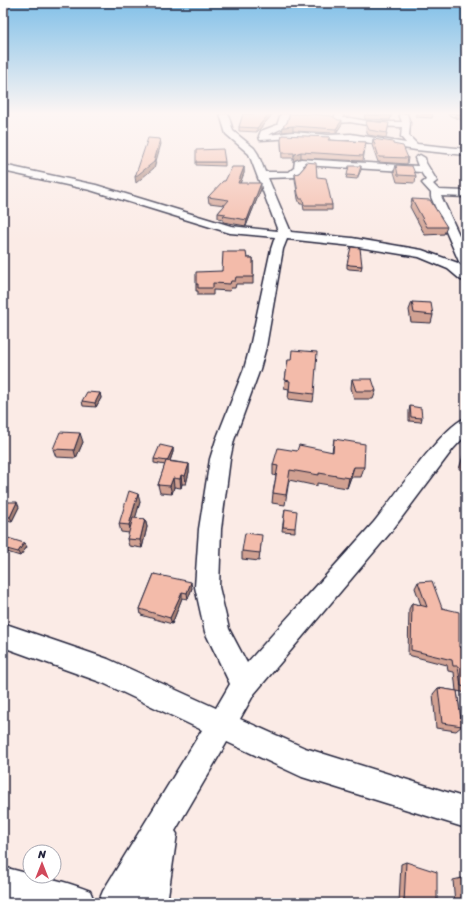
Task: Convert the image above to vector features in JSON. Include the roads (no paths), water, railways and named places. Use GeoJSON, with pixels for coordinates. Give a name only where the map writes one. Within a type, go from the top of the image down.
{"type":"FeatureCollection","features":[{"type":"Feature","properties":{"kind":"street"},"geometry":{"type":"LineString","coordinates":[[245,685],[218,632],[207,587],[210,529],[220,459],[225,440],[242,397],[256,355],[277,249],[284,235],[254,156]]}},
{"type":"Feature","properties":{"kind":"street"},"geometry":{"type":"LineString","coordinates":[[419,156],[432,181],[427,183],[436,193],[436,197],[466,264]]}},
{"type":"Feature","properties":{"kind":"street"},"geometry":{"type":"LineString","coordinates":[[261,175],[293,175],[294,172],[299,169],[298,163],[301,162],[425,169]]}},
{"type":"Feature","properties":{"kind":"street"},"geometry":{"type":"LineString","coordinates":[[3,168],[92,187],[230,229],[353,242],[422,254],[453,266],[466,277]]}},
{"type":"Feature","properties":{"kind":"street"},"geometry":{"type":"LineString","coordinates":[[436,193],[466,194]]}},
{"type":"Feature","properties":{"kind":"street"},"geometry":{"type":"LineString","coordinates":[[450,229],[466,230]]}},
{"type":"Feature","properties":{"kind":"street"},"geometry":{"type":"LineString","coordinates":[[115,903],[245,685],[382,527],[446,444],[466,424]]}},
{"type":"Feature","properties":{"kind":"street"},"geometry":{"type":"LineString","coordinates":[[3,635],[108,672],[302,762],[466,813]]}},
{"type":"Feature","properties":{"kind":"street"},"geometry":{"type":"LineString","coordinates":[[150,903],[162,823]]}},
{"type":"Feature","properties":{"kind":"street"},"geometry":{"type":"LineString","coordinates":[[3,884],[78,903]]}}]}
